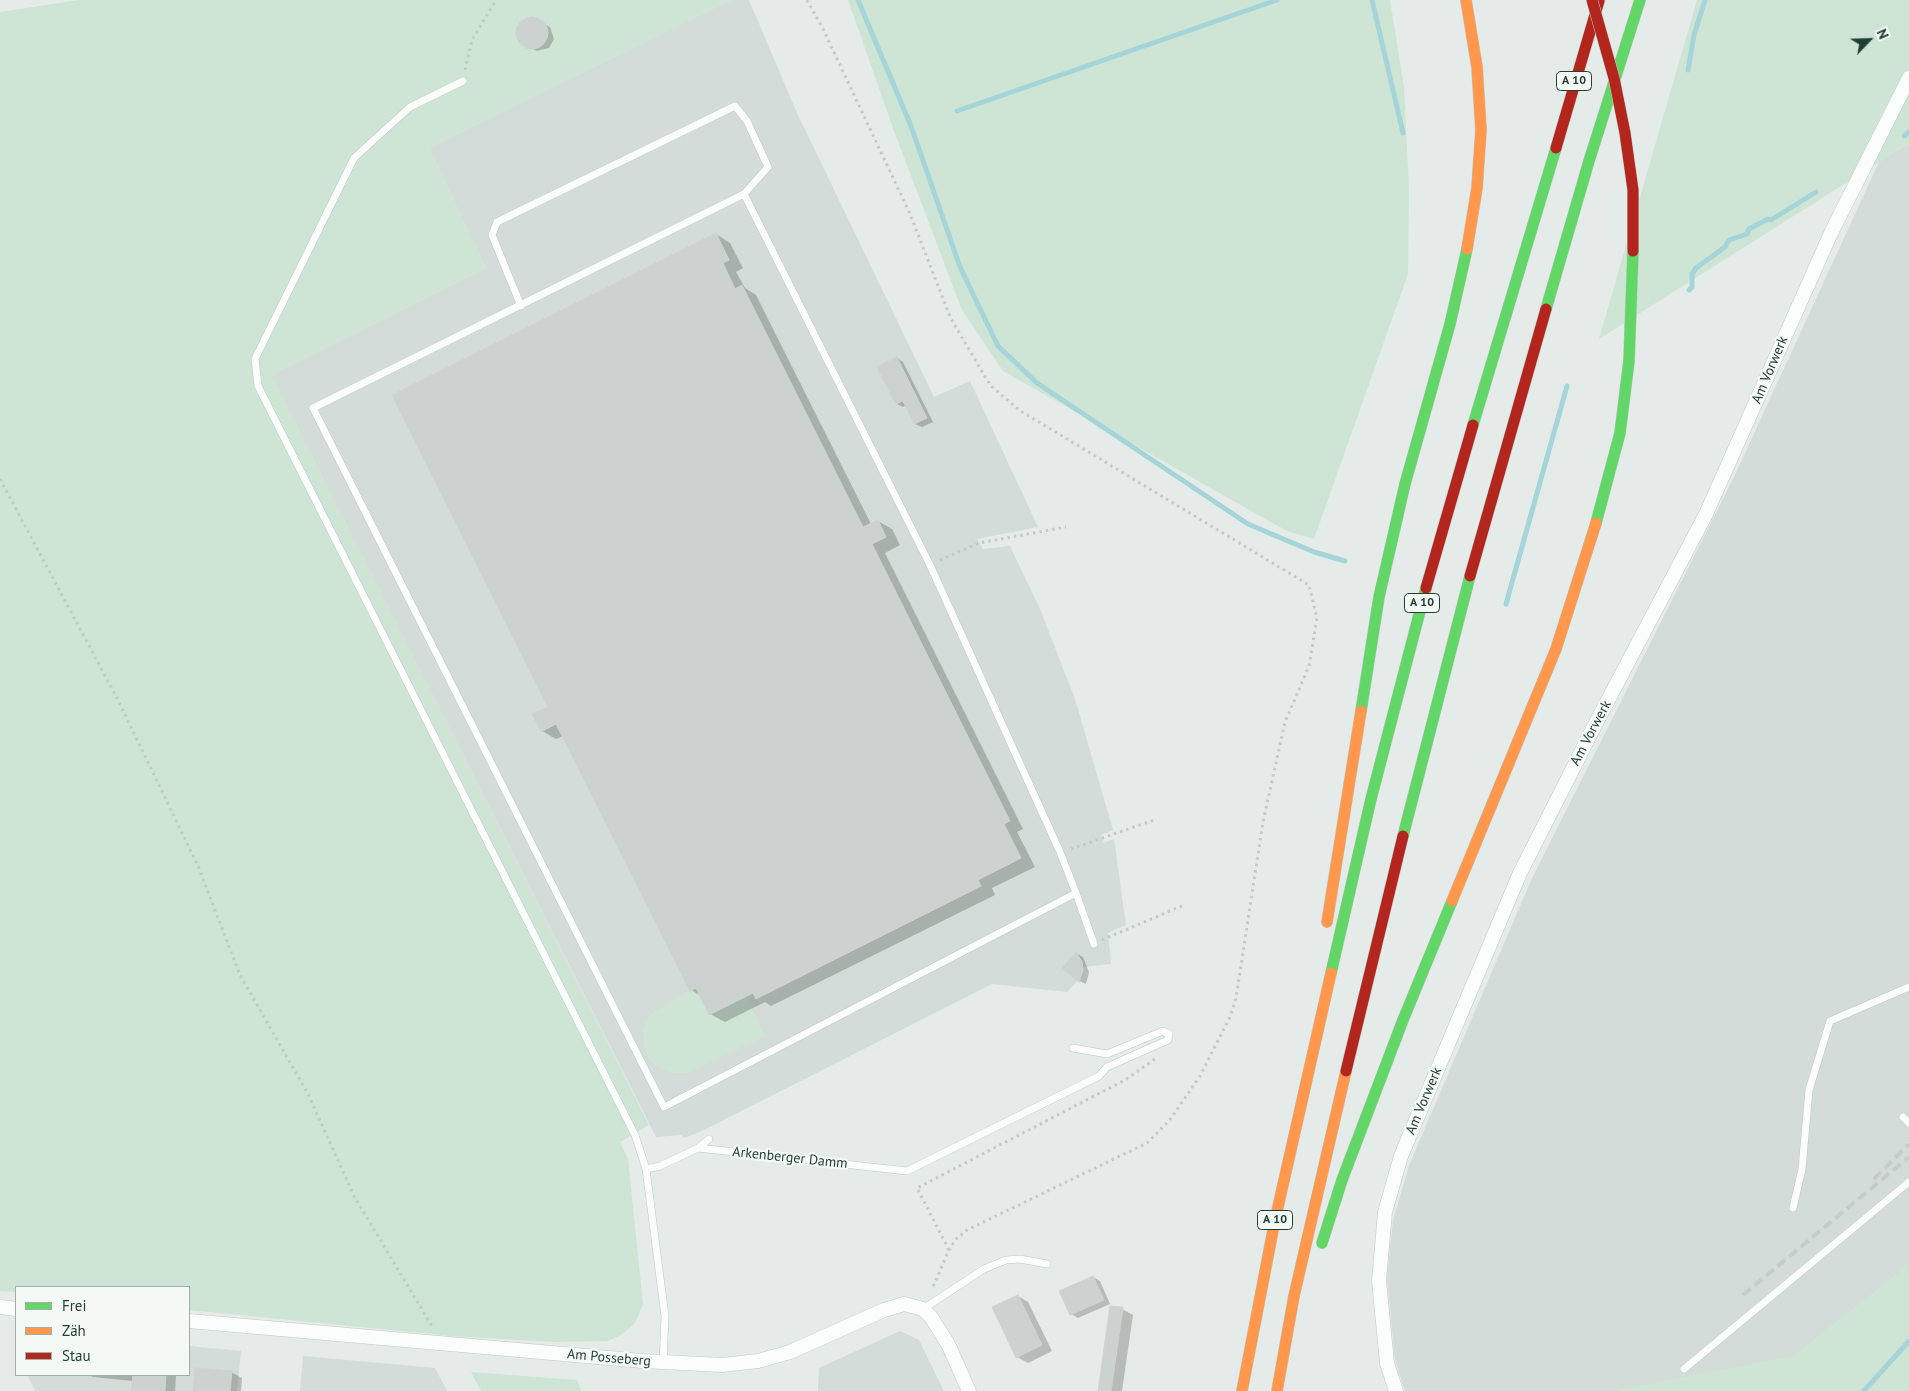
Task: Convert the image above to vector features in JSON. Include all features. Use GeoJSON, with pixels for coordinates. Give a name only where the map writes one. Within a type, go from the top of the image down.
{"type":"FeatureCollection","features":[{"type":"Feature","properties":{"kind":"highway"},"geometry":{"type":"LineString","coordinates":[[1325,933],[1379,597],[1405,484],[1450,324],[1471,234],[1477,188],[1481,130],[1477,67],[1466,0]]}},
{"type":"Feature","properties":{"kind":"highway"},"geometry":{"type":"LineString","coordinates":[[1294,1296],[1321,1247],[1342,1180],[1403,1020],[1556,649],[1593,536],[1620,433],[1629,361],[1633,190],[1625,133],[1614,78],[1592,0]]}},
{"type":"Feature","properties":{"kind":"highway","name":"A 10"},"geometry":{"type":"LineString","coordinates":[[1242,1391],[1275,1220],[1371,799],[1434,558],[1599,0]]}},
{"type":"Feature","properties":{"kind":"highway","name":"A 10"},"geometry":{"type":"LineString","coordinates":[[1277,1391],[1294,1296],[1370,966],[1479,540],[1589,161],[1640,0]]}},
{"type":"Feature","properties":{"kind":"highway"},"geometry":{"type":"LineString","coordinates":[[1313,1050],[1323,952]]}},
{"type":"Feature","properties":{"kind":"street","name":"Am Vorwerk"},"geometry":{"type":"LineString","coordinates":[[1396,1391],[1387,1363],[1379,1281],[1385,1212],[1401,1156],[1520,873],[1597,721],[1706,514],[1830,233],[1909,78]]}},
{"type":"Feature","properties":{"kind":"street","name":"Am Posseberg"},"geometry":{"type":"LineString","coordinates":[[190,1321],[663,1363],[722,1365],[758,1361],[790,1352],[904,1304],[923,1309]]}},
{"type":"Feature","properties":{"kind":"street"},"geometry":{"type":"LineString","coordinates":[[0,1307],[15,1309]]}},
{"type":"Feature","properties":{"kind":"street"},"geometry":{"type":"LineString","coordinates":[[923,1309],[938,1326],[969,1391]]}},
{"type":"Feature","properties":{"kind":"lane"},"geometry":{"type":"LineString","coordinates":[[463,81],[410,107],[354,158],[255,359],[258,386],[635,1135],[646,1169],[665,1316],[663,1363]]}},
{"type":"Feature","properties":{"kind":"lane"},"geometry":{"type":"LineString","coordinates":[[522,306],[492,235],[497,222],[735,106],[748,121],[768,167],[744,194],[522,306],[313,408],[664,1106],[1076,893]]}},
{"type":"Feature","properties":{"kind":"lane"},"geometry":{"type":"LineString","coordinates":[[744,194],[930,565],[1060,852],[1094,944]]}},
{"type":"Feature","properties":{"kind":"lane"},"geometry":{"type":"LineString","coordinates":[[1793,1208],[1802,1168],[1809,1090],[1830,1021],[1909,986]]}},
{"type":"Feature","properties":{"kind":"lane"},"geometry":{"type":"LineString","coordinates":[[1073,1048],[1108,1054],[1163,1031],[1169,1034],[1168,1040]]}},
{"type":"Feature","properties":{"kind":"lane","name":"Arkenberger Damm"},"geometry":{"type":"LineString","coordinates":[[698,1148],[907,1171],[1099,1076],[1107,1067],[1168,1040]]}},
{"type":"Feature","properties":{"kind":"lane"},"geometry":{"type":"LineString","coordinates":[[1903,1117],[1909,1123]]}},
{"type":"Feature","properties":{"kind":"lane"},"geometry":{"type":"LineString","coordinates":[[646,1169],[660,1166],[698,1148],[709,1139]]}},
{"type":"Feature","properties":{"kind":"lane"},"geometry":{"type":"LineString","coordinates":[[1684,1369],[1909,1182]]}},
{"type":"Feature","properties":{"kind":"lane"},"geometry":{"type":"LineString","coordinates":[[923,1309],[984,1269],[1006,1260],[1020,1259],[1047,1264]]}},
{"type":"Feature","properties":{"kind":"path"},"geometry":{"type":"LineString","coordinates":[[463,81],[472,40],[496,0]]}},
{"type":"Feature","properties":{"kind":"path"},"geometry":{"type":"LineString","coordinates":[[807,0],[823,29],[910,214],[951,319],[990,385],[1019,410],[1309,585],[1317,618],[1309,666],[1285,722],[1263,822],[1236,998],[1230,1017],[1200,1076],[1169,1121],[1147,1143],[967,1230],[956,1239],[923,1309]]}},
{"type":"Feature","properties":{"kind":"path"},"geometry":{"type":"LineString","coordinates":[[0,479],[126,716],[198,866],[240,975],[308,1094],[354,1196],[433,1325],[436,1344]]}},
{"type":"Feature","properties":{"kind":"path"},"geometry":{"type":"LineString","coordinates":[[930,565],[979,543],[1066,527]]}},
{"type":"Feature","properties":{"kind":"path"},"geometry":{"type":"LineString","coordinates":[[1060,852],[1157,819]]}},
{"type":"Feature","properties":{"kind":"path"},"geometry":{"type":"LineString","coordinates":[[1094,944],[1184,905]]}},
{"type":"Feature","properties":{"kind":"path"},"geometry":{"type":"LineString","coordinates":[[950,1250],[917,1188],[1125,1080],[1172,1045],[1168,1040]]}},
{"type":"Feature","properties":{"kind":"shaded area"},"geometry":{"type":"Polygon","coordinates":[[[731,0],[749,0],[797,113],[934,397],[970,381],[1038,527],[977,539],[983,549],[1010,546],[1040,609],[1075,699],[1113,830],[1101,835],[1103,843],[1114,839],[1126,925],[1108,933],[1111,964],[1083,967],[1080,978],[1067,992],[992,984],[702,1131],[684,1138],[681,1135],[656,1137],[271,375],[486,268],[429,148],[731,0]]]}},
{"type":"Feature","properties":{"kind":"shaded area"},"geometry":{"type":"Polygon","coordinates":[[[1909,143],[1909,1391],[1405,1391],[1395,1360],[1387,1278],[1393,1220],[1410,1163],[1532,878],[1734,477],[1879,162],[1909,143]]]}},
{"type":"Feature","properties":{"kind":"shaded area"},"geometry":{"type":"Polygon","coordinates":[[[900,1331],[919,1340],[944,1391],[818,1391],[819,1368],[900,1331]]]}},
{"type":"Feature","properties":{"kind":"shaded area"},"geometry":{"type":"Polygon","coordinates":[[[190,1346],[241,1351],[237,1391],[35,1391],[28,1376],[190,1376],[190,1346]]]}},
{"type":"Feature","properties":{"kind":"shaded area"},"geometry":{"type":"Polygon","coordinates":[[[303,1356],[435,1368],[447,1391],[300,1391],[303,1356]]]}},
{"type":"Feature","properties":{"kind":"green space"},"geometry":{"type":"Polygon","coordinates":[[[79,0],[731,0],[430,148],[486,268],[272,375],[649,1125],[620,1142],[628,1159],[643,1304],[635,1323],[621,1335],[608,1341],[555,1342],[452,1336],[190,1310],[190,1286],[15,1286],[15,1292],[0,1291],[0,12],[79,0]]]}},
{"type":"Feature","properties":{"kind":"green space"},"geometry":{"type":"Polygon","coordinates":[[[848,0],[1390,0],[1404,87],[1409,188],[1408,274],[1314,539],[1287,531],[1003,371],[962,310],[894,131],[848,0]]]}},
{"type":"Feature","properties":{"kind":"green space"},"geometry":{"type":"Polygon","coordinates":[[[1697,0],[1909,0],[1909,143],[1599,339],[1697,0]]]}},
{"type":"Feature","properties":{"kind":"green space"},"geometry":{"type":"Polygon","coordinates":[[[696,988],[709,1015],[746,996],[765,1036],[689,1073],[672,1073],[654,1065],[644,1048],[643,1032],[646,1021],[652,1013],[696,988]]]}},
{"type":"Feature","properties":{"kind":"green space"},"geometry":{"type":"Polygon","coordinates":[[[1909,1264],[1909,1391],[1613,1391],[1793,1356],[1909,1264]]]}},
{"type":"Feature","properties":{"kind":"green space"},"geometry":{"type":"Polygon","coordinates":[[[471,1372],[577,1380],[582,1391],[481,1391],[471,1372]]]}},
{"type":"Feature","properties":{"kind":"building"},"geometry":{"type":"Polygon","coordinates":[[[532,17],[538,18],[543,22],[547,27],[547,39],[543,44],[538,48],[532,49],[526,48],[521,44],[517,39],[516,33],[517,27],[521,22],[526,18],[532,17]]]}},
{"type":"Feature","properties":{"kind":"building"},"geometry":{"type":"Polygon","coordinates":[[[716,233],[729,260],[723,263],[735,289],[742,285],[863,527],[878,520],[886,537],[872,544],[1010,821],[1004,824],[1021,858],[978,880],[981,886],[756,999],[753,993],[709,1015],[696,988],[690,991],[556,724],[541,732],[532,714],[548,707],[392,395],[716,233]]]}},
{"type":"Feature","properties":{"kind":"building"},"geometry":{"type":"Polygon","coordinates":[[[897,357],[927,418],[914,424],[903,401],[896,404],[877,367],[897,357]]]}},
{"type":"Feature","properties":{"kind":"building"},"geometry":{"type":"Polygon","coordinates":[[[1076,952],[1082,962],[1083,970],[1079,982],[1062,968],[1076,952]]]}},
{"type":"Feature","properties":{"kind":"building"},"geometry":{"type":"Polygon","coordinates":[[[1093,1276],[1104,1300],[1070,1315],[1059,1291],[1093,1276]]]}},
{"type":"Feature","properties":{"kind":"building"},"geometry":{"type":"Polygon","coordinates":[[[1018,1295],[1042,1345],[1016,1358],[992,1307],[1018,1295]]]}},
{"type":"Feature","properties":{"kind":"building"},"geometry":{"type":"Polygon","coordinates":[[[1110,1306],[1123,1307],[1111,1391],[1098,1391],[1110,1306]]]}},
{"type":"Feature","properties":{"kind":"building"},"geometry":{"type":"Polygon","coordinates":[[[195,1368],[232,1371],[230,1391],[193,1391],[195,1368]]]}},
{"type":"Feature","properties":{"kind":"building"},"geometry":{"type":"Polygon","coordinates":[[[133,1376],[166,1376],[165,1391],[131,1391],[133,1376]]]}},
{"type":"Feature","properties":{"kind":"waterway"},"geometry":{"type":"LineString","coordinates":[[858,0],[911,126],[960,267],[998,346],[1037,383],[1248,524],[1314,552],[1345,561]]}},
{"type":"Feature","properties":{"kind":"waterway"},"geometry":{"type":"LineString","coordinates":[[957,111],[1277,0]]}},
{"type":"Feature","properties":{"kind":"waterway"},"geometry":{"type":"LineString","coordinates":[[1372,0],[1403,133]]}},
{"type":"Feature","properties":{"kind":"waterway"},"geometry":{"type":"LineString","coordinates":[[1688,70],[1694,35],[1705,0]]}},
{"type":"Feature","properties":{"kind":"waterway"},"geometry":{"type":"LineString","coordinates":[[1904,136],[1909,132]]}},
{"type":"Feature","properties":{"kind":"waterway"},"geometry":{"type":"LineString","coordinates":[[1689,290],[1692,287],[1692,274],[1696,268],[1725,247],[1729,240],[1747,234],[1749,229],[1768,219],[1771,220],[1816,192]]}},
{"type":"Feature","properties":{"kind":"waterway"},"geometry":{"type":"LineString","coordinates":[[1506,604],[1567,386]]}},
{"type":"Feature","properties":{"kind":"waterway"},"geometry":{"type":"LineString","coordinates":[[1864,1391],[1909,1341]]}},
{"type":"Feature","properties":{"kind":"railway"},"geometry":{"type":"LineString","coordinates":[[1874,1179],[1909,1144]]}},
{"type":"Feature","properties":{"kind":"railway"},"geometry":{"type":"LineString","coordinates":[[1743,1295],[1909,1157]]}},
{"type":"Feature","properties":{"kind":"traffic: fast"},"geometry":{"type":"LineString","coordinates":[[1546,309],[1589,161],[1640,0]]}},
{"type":"Feature","properties":{"kind":"traffic: fast"},"geometry":{"type":"LineString","coordinates":[[1473,425],[1556,148]]}},
{"type":"Feature","properties":{"kind":"traffic: fast"},"geometry":{"type":"LineString","coordinates":[[1361,711],[1379,597],[1405,484],[1450,324],[1467,249]]}},
{"type":"Feature","properties":{"kind":"traffic: fast"},"geometry":{"type":"LineString","coordinates":[[1596,523],[1620,433],[1629,361],[1633,251]]}},
{"type":"Feature","properties":{"kind":"traffic: fast"},"geometry":{"type":"LineString","coordinates":[[1403,836],[1470,576]]}},
{"type":"Feature","properties":{"kind":"traffic: fast"},"geometry":{"type":"LineString","coordinates":[[1331,973],[1371,799],[1426,588]]}},
{"type":"Feature","properties":{"kind":"traffic: fast"},"geometry":{"type":"LineString","coordinates":[[1322,1243],[1342,1180],[1403,1020],[1452,901]]}},
{"type":"Feature","properties":{"kind":"traffic: slow"},"geometry":{"type":"LineString","coordinates":[[1466,0],[1477,67],[1481,130],[1477,188],[1467,249]]}},
{"type":"Feature","properties":{"kind":"traffic: slow"},"geometry":{"type":"LineString","coordinates":[[1452,901],[1556,649],[1596,523]]}},
{"type":"Feature","properties":{"kind":"traffic: slow"},"geometry":{"type":"LineString","coordinates":[[1327,922],[1361,711]]}},
{"type":"Feature","properties":{"kind":"traffic: slow"},"geometry":{"type":"LineString","coordinates":[[1242,1391],[1275,1220],[1331,973]]}},
{"type":"Feature","properties":{"kind":"traffic: slow"},"geometry":{"type":"LineString","coordinates":[[1277,1391],[1294,1296],[1346,1071]]}},
{"type":"Feature","properties":{"kind":"traffic: jam"},"geometry":{"type":"LineString","coordinates":[[1592,0],[1614,78],[1625,133],[1633,190],[1633,251]]}},
{"type":"Feature","properties":{"kind":"traffic: jam"},"geometry":{"type":"LineString","coordinates":[[1556,148],[1599,1]]}},
{"type":"Feature","properties":{"kind":"traffic: jam"},"geometry":{"type":"LineString","coordinates":[[1470,576],[1546,309]]}},
{"type":"Feature","properties":{"kind":"traffic: jam"},"geometry":{"type":"LineString","coordinates":[[1426,588],[1473,425]]}},
{"type":"Feature","properties":{"kind":"traffic: jam"},"geometry":{"type":"LineString","coordinates":[[1346,1071],[1403,836]]}}]}
